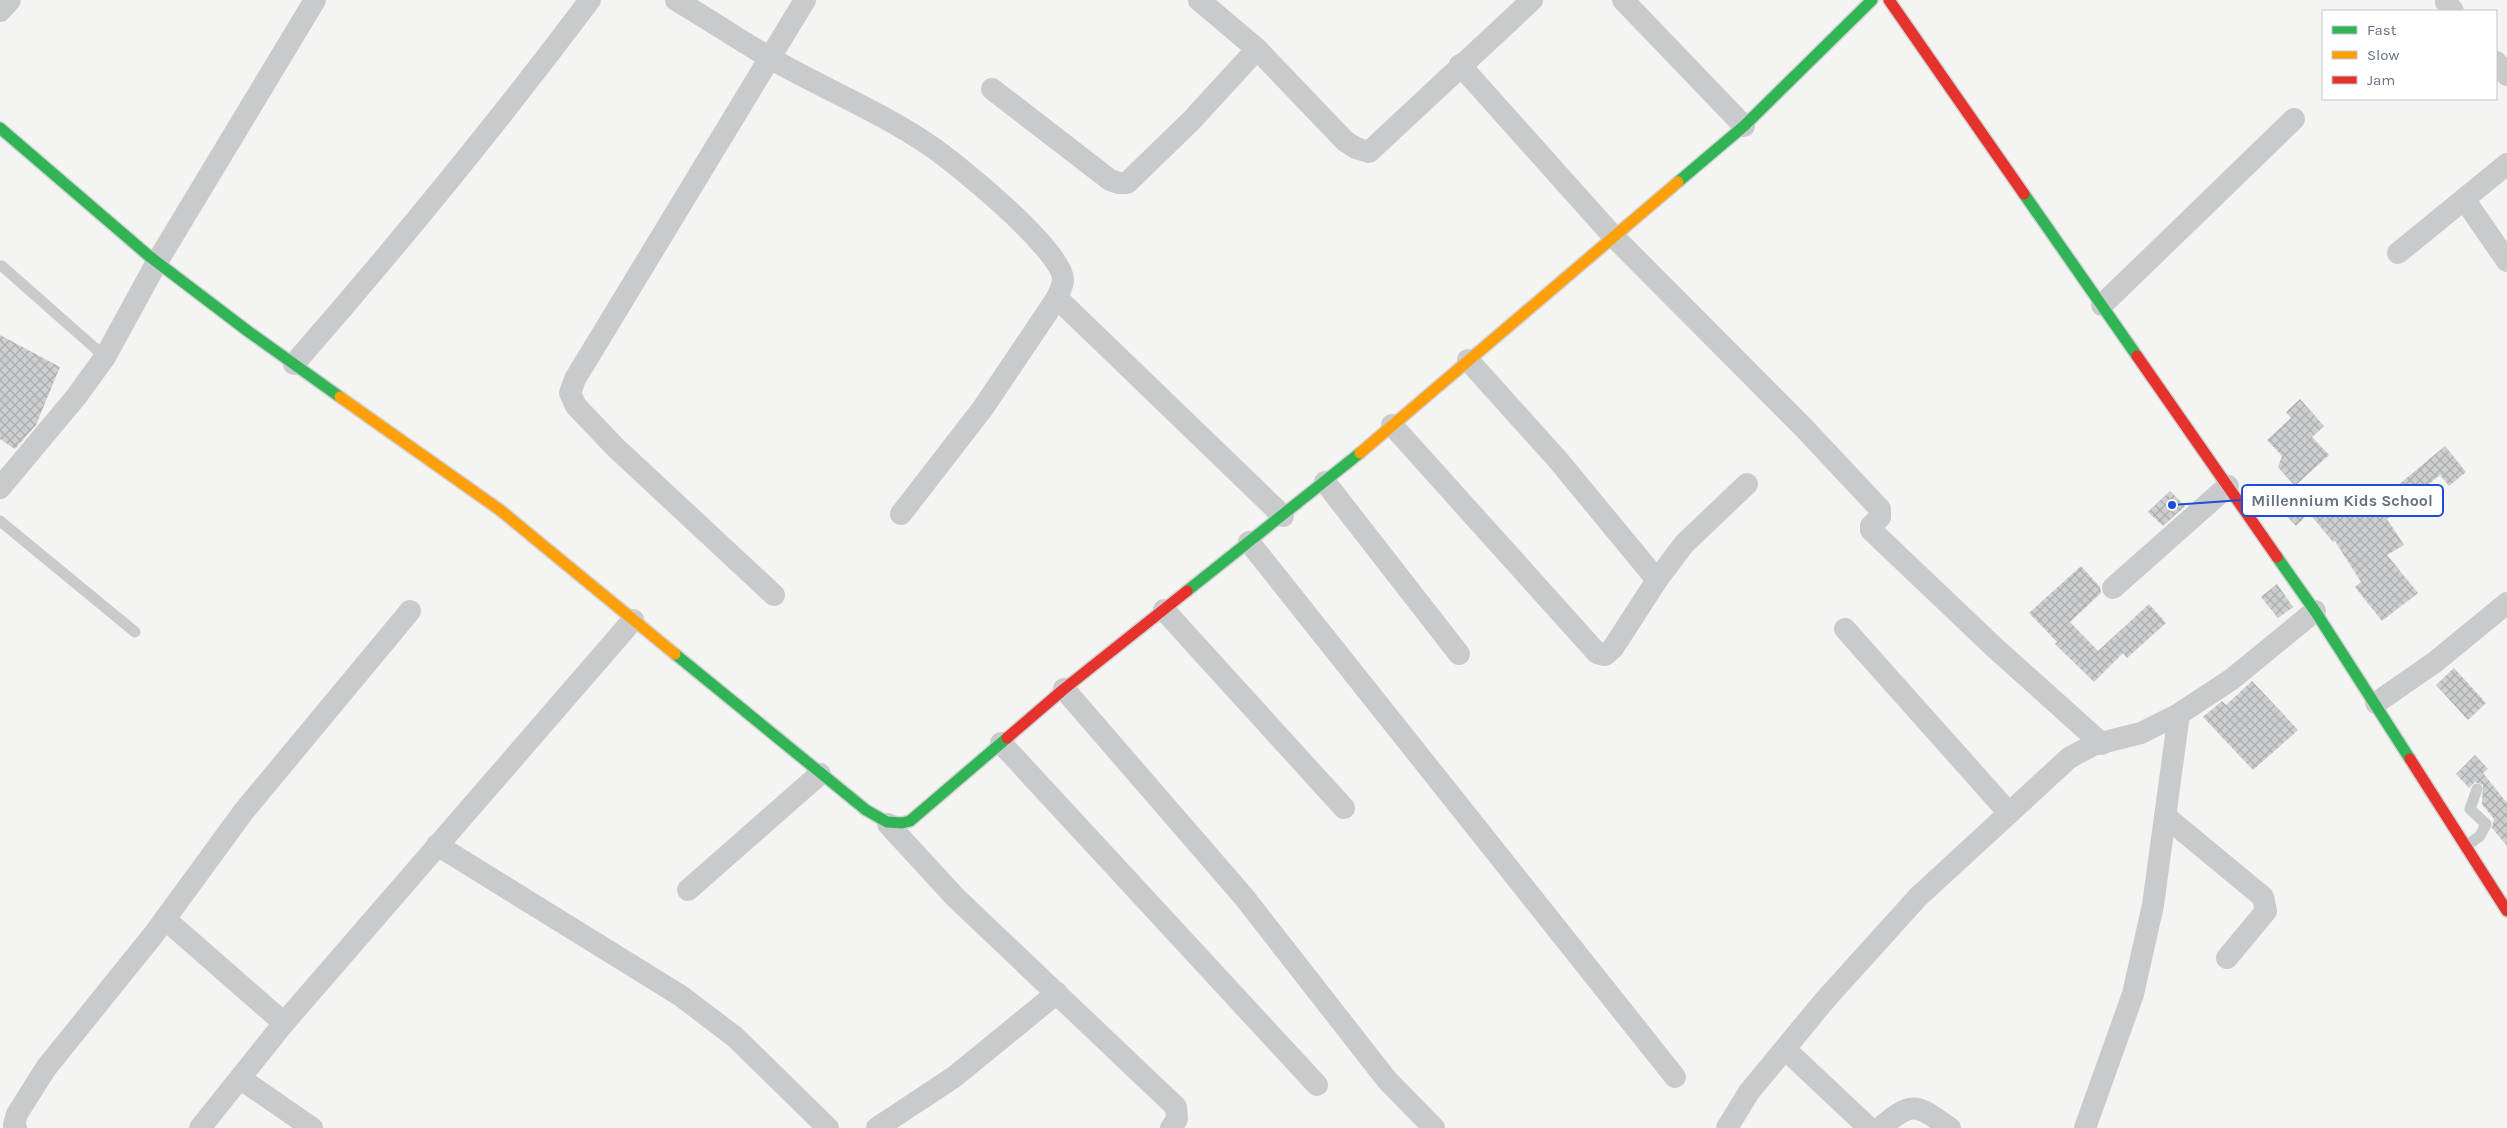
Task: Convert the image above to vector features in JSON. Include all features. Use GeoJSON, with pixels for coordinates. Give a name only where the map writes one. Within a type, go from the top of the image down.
{"type":"FeatureCollection","features":[{"type":"Feature","properties":{"kind":"street"},"geometry":{"type":"LineString","coordinates":[[0,12],[10,0]]}},
{"type":"Feature","properties":{"kind":"street"},"geometry":{"type":"LineString","coordinates":[[0,488],[76,397],[105,357],[157,262],[315,0]]}},
{"type":"Feature","properties":{"kind":"street"},"geometry":{"type":"LineString","coordinates":[[294,364],[390,254],[542,64],[590,0]]}},
{"type":"Feature","properties":{"kind":"street"},"geometry":{"type":"LineString","coordinates":[[676,0],[770,58],[930,145],[962,169],[1033,234],[1052,255],[1061,270],[1063,280],[1057,298],[983,408],[902,514]]}},
{"type":"Feature","properties":{"kind":"street"},"geometry":{"type":"LineString","coordinates":[[774,595],[615,447],[576,406],[570,393],[575,379],[805,0]]}},
{"type":"Feature","properties":{"kind":"street"},"geometry":{"type":"LineString","coordinates":[[1199,0],[1257,49],[1345,141],[1356,148],[1370,152],[1460,65],[1532,0]]}},
{"type":"Feature","properties":{"kind":"street"},"geometry":{"type":"LineString","coordinates":[[1623,0],[1744,126]]}},
{"type":"Feature","properties":{"kind":"street"},"geometry":{"type":"LineString","coordinates":[[888,824],[900,825],[910,821],[1064,689],[1325,482],[1744,126],[1872,0]]}},
{"type":"Feature","properties":{"kind":"street"},"geometry":{"type":"LineString","coordinates":[[1889,0],[2315,610],[2507,911]]}},
{"type":"Feature","properties":{"kind":"street"},"geometry":{"type":"LineString","coordinates":[[992,89],[1110,180],[1118,183],[1127,183],[1192,120],[1257,49]]}},
{"type":"Feature","properties":{"kind":"street"},"geometry":{"type":"LineString","coordinates":[[2497,63],[2507,75]]}},
{"type":"Feature","properties":{"kind":"street"},"geometry":{"type":"LineString","coordinates":[[1460,65],[1614,236],[1804,428],[1880,509],[1880,517],[1871,526],[1871,530],[1994,647],[2102,744]]}},
{"type":"Feature","properties":{"kind":"street"},"geometry":{"type":"LineString","coordinates":[[2102,306],[2294,119]]}},
{"type":"Feature","properties":{"kind":"street"},"geometry":{"type":"LineString","coordinates":[[0,128],[157,262],[294,364],[500,510],[853,802],[888,824],[955,897],[1176,1107],[1177,1119],[1171,1128]]}},
{"type":"Feature","properties":{"kind":"street"},"geometry":{"type":"LineString","coordinates":[[2398,254],[2507,164]]}},
{"type":"Feature","properties":{"kind":"street"},"geometry":{"type":"LineString","coordinates":[[2464,199],[2507,261]]}},
{"type":"Feature","properties":{"kind":"street"},"geometry":{"type":"LineString","coordinates":[[1057,298],[1283,516]]}},
{"type":"Feature","properties":{"kind":"street"},"geometry":{"type":"LineString","coordinates":[[1468,360],[1558,460],[1657,580]]}},
{"type":"Feature","properties":{"kind":"street"},"geometry":{"type":"LineString","coordinates":[[1392,425],[1597,653],[1606,654],[1613,648],[1657,580],[1684,544],[1747,484]]}},
{"type":"Feature","properties":{"kind":"street"},"geometry":{"type":"LineString","coordinates":[[1325,482],[1459,654]]}},
{"type":"Feature","properties":{"kind":"street"},"geometry":{"type":"LineString","coordinates":[[2113,588],[2228,486]]}},
{"type":"Feature","properties":{"kind":"street"},"geometry":{"type":"LineString","coordinates":[[1249,542],[1675,1077]]}},
{"type":"Feature","properties":{"kind":"street"},"geometry":{"type":"LineString","coordinates":[[2376,703],[2435,662],[2507,603]]}},
{"type":"Feature","properties":{"kind":"street"},"geometry":{"type":"LineString","coordinates":[[1164,610],[1344,808]]}},
{"type":"Feature","properties":{"kind":"street"},"geometry":{"type":"LineString","coordinates":[[1727,1128],[1749,1092],[1859,961],[1918,897],[2069,758],[2093,745],[2141,733],[2179,714],[2232,679],[2315,610]]}},
{"type":"Feature","properties":{"kind":"street"},"geometry":{"type":"LineString","coordinates":[[16,1128],[14,1124],[17,1114],[46,1068],[165,919],[244,811],[410,611]]}},
{"type":"Feature","properties":{"kind":"street"},"geometry":{"type":"LineString","coordinates":[[200,1128],[284,1023],[437,844],[633,620]]}},
{"type":"Feature","properties":{"kind":"street"},"geometry":{"type":"LineString","coordinates":[[1844,629],[2009,813]]}},
{"type":"Feature","properties":{"kind":"street"},"geometry":{"type":"LineString","coordinates":[[1064,689],[1244,897],[1387,1080],[1434,1128]]}},
{"type":"Feature","properties":{"kind":"street"},"geometry":{"type":"LineString","coordinates":[[2085,1128],[2133,994],[2152,905],[2179,714]]}},
{"type":"Feature","properties":{"kind":"street"},"geometry":{"type":"LineString","coordinates":[[1001,743],[1317,1085]]}},
{"type":"Feature","properties":{"kind":"street"},"geometry":{"type":"LineString","coordinates":[[688,890],[820,774]]}},
{"type":"Feature","properties":{"kind":"street"},"geometry":{"type":"LineString","coordinates":[[2165,816],[2263,897],[2266,911],[2227,958]]}},
{"type":"Feature","properties":{"kind":"street"},"geometry":{"type":"LineString","coordinates":[[437,844],[681,996],[735,1037],[828,1128]]}},
{"type":"Feature","properties":{"kind":"street"},"geometry":{"type":"LineString","coordinates":[[165,919],[284,1023]]}},
{"type":"Feature","properties":{"kind":"street"},"geometry":{"type":"LineString","coordinates":[[877,1128],[954,1077],[1057,993]]}},
{"type":"Feature","properties":{"kind":"street"},"geometry":{"type":"LineString","coordinates":[[1785,1049],[1869,1128]]}},
{"type":"Feature","properties":{"kind":"street"},"geometry":{"type":"LineString","coordinates":[[241,1079],[312,1128]]}},
{"type":"Feature","properties":{"kind":"street"},"geometry":{"type":"LineString","coordinates":[[1880,1128],[1897,1113],[1909,1108],[1920,1108],[1950,1128]]}},
{"type":"Feature","properties":{"kind":"lane"},"geometry":{"type":"LineString","coordinates":[[2,266],[105,357]]}},
{"type":"Feature","properties":{"kind":"lane"},"geometry":{"type":"LineString","coordinates":[[0,522],[135,632]]}},
{"type":"Feature","properties":{"kind":"lane"},"geometry":{"type":"LineString","coordinates":[[2466,846],[2480,836],[2486,824],[2470,809],[2477,789]]}},
{"type":"Feature","properties":{"kind":"building"},"geometry":{"type":"Polygon","coordinates":[[[0,335],[60,367],[36,425],[15,449],[0,439],[0,335]]]}},
{"type":"Feature","properties":{"kind":"building"},"geometry":{"type":"Polygon","coordinates":[[[2300,399],[2324,426],[2312,437],[2329,455],[2295,486],[2278,467],[2282,456],[2267,440],[2291,418],[2286,412],[2300,399]]]}},
{"type":"Feature","properties":{"kind":"building"},"geometry":{"type":"Polygon","coordinates":[[[2445,446],[2466,472],[2449,486],[2440,475],[2387,519],[2404,545],[2387,555],[2418,593],[2382,621],[2355,587],[2361,582],[2335,541],[2333,542],[2309,513],[2296,526],[2282,511],[2308,487],[2330,509],[2346,497],[2361,516],[2445,446]]]}},
{"type":"Feature","properties":{"kind":"building"},"geometry":{"type":"Polygon","coordinates":[[[2170,491],[2185,506],[2163,526],[2148,512],[2170,491]]]}},
{"type":"Feature","properties":{"kind":"building"},"geometry":{"type":"Polygon","coordinates":[[[2081,566],[2100,587],[2101,593],[2070,622],[2098,651],[2149,604],[2166,623],[2127,658],[2123,653],[2094,682],[2055,644],[2057,642],[2029,613],[2081,566]]]}},
{"type":"Feature","properties":{"kind":"building"},"geometry":{"type":"Polygon","coordinates":[[[2277,584],[2293,607],[2278,618],[2261,597],[2277,584]]]}},
{"type":"Feature","properties":{"kind":"building"},"geometry":{"type":"Polygon","coordinates":[[[2454,668],[2486,703],[2468,720],[2436,685],[2454,668]]]}},
{"type":"Feature","properties":{"kind":"building"},"geometry":{"type":"Polygon","coordinates":[[[2252,681],[2298,730],[2253,770],[2203,717],[2222,701],[2226,705],[2252,681]]]}},
{"type":"Feature","properties":{"kind":"building"},"geometry":{"type":"Polygon","coordinates":[[[2475,755],[2488,769],[2483,773],[2507,803],[2507,846],[2492,828],[2494,819],[2482,804],[2483,785],[2475,782],[2469,788],[2456,774],[2475,755]]]}},
{"type":"Feature","properties":{"kind":"traffic: fast"},"geometry":{"type":"LineString","coordinates":[[1678,182],[1744,126],[1872,0]]}},
{"type":"Feature","properties":{"kind":"traffic: fast"},"geometry":{"type":"LineString","coordinates":[[0,128],[149,256],[249,332],[340,397]]}},
{"type":"Feature","properties":{"kind":"traffic: fast"},"geometry":{"type":"LineString","coordinates":[[2024,194],[2137,356]]}},
{"type":"Feature","properties":{"kind":"traffic: fast"},"geometry":{"type":"LineString","coordinates":[[1187,591],[1360,453]]}},
{"type":"Feature","properties":{"kind":"traffic: fast"},"geometry":{"type":"LineString","coordinates":[[2277,557],[2315,611],[2410,759]]}},
{"type":"Feature","properties":{"kind":"traffic: fast"},"geometry":{"type":"LineString","coordinates":[[675,654],[866,810],[887,822],[902,823],[910,821],[1007,738]]}},
{"type":"Feature","properties":{"kind":"traffic: slow"},"geometry":{"type":"LineString","coordinates":[[1360,453],[1678,182]]}},
{"type":"Feature","properties":{"kind":"traffic: slow"},"geometry":{"type":"LineString","coordinates":[[340,397],[500,510],[675,654]]}},
{"type":"Feature","properties":{"kind":"traffic: jam"},"geometry":{"type":"LineString","coordinates":[[1889,0],[2024,194]]}},
{"type":"Feature","properties":{"kind":"traffic: jam"},"geometry":{"type":"LineString","coordinates":[[2137,356],[2277,557]]}},
{"type":"Feature","properties":{"kind":"traffic: jam"},"geometry":{"type":"LineString","coordinates":[[1007,738],[1064,689],[1187,591]]}},
{"type":"Feature","properties":{"kind":"traffic: jam"},"geometry":{"type":"LineString","coordinates":[[2410,759],[2507,911]]}},
{"type":"Feature","properties":{"kind":"place","name":"Millennium Kids School"},"geometry":{"type":"Point","coordinates":[2172,505]}}]}
